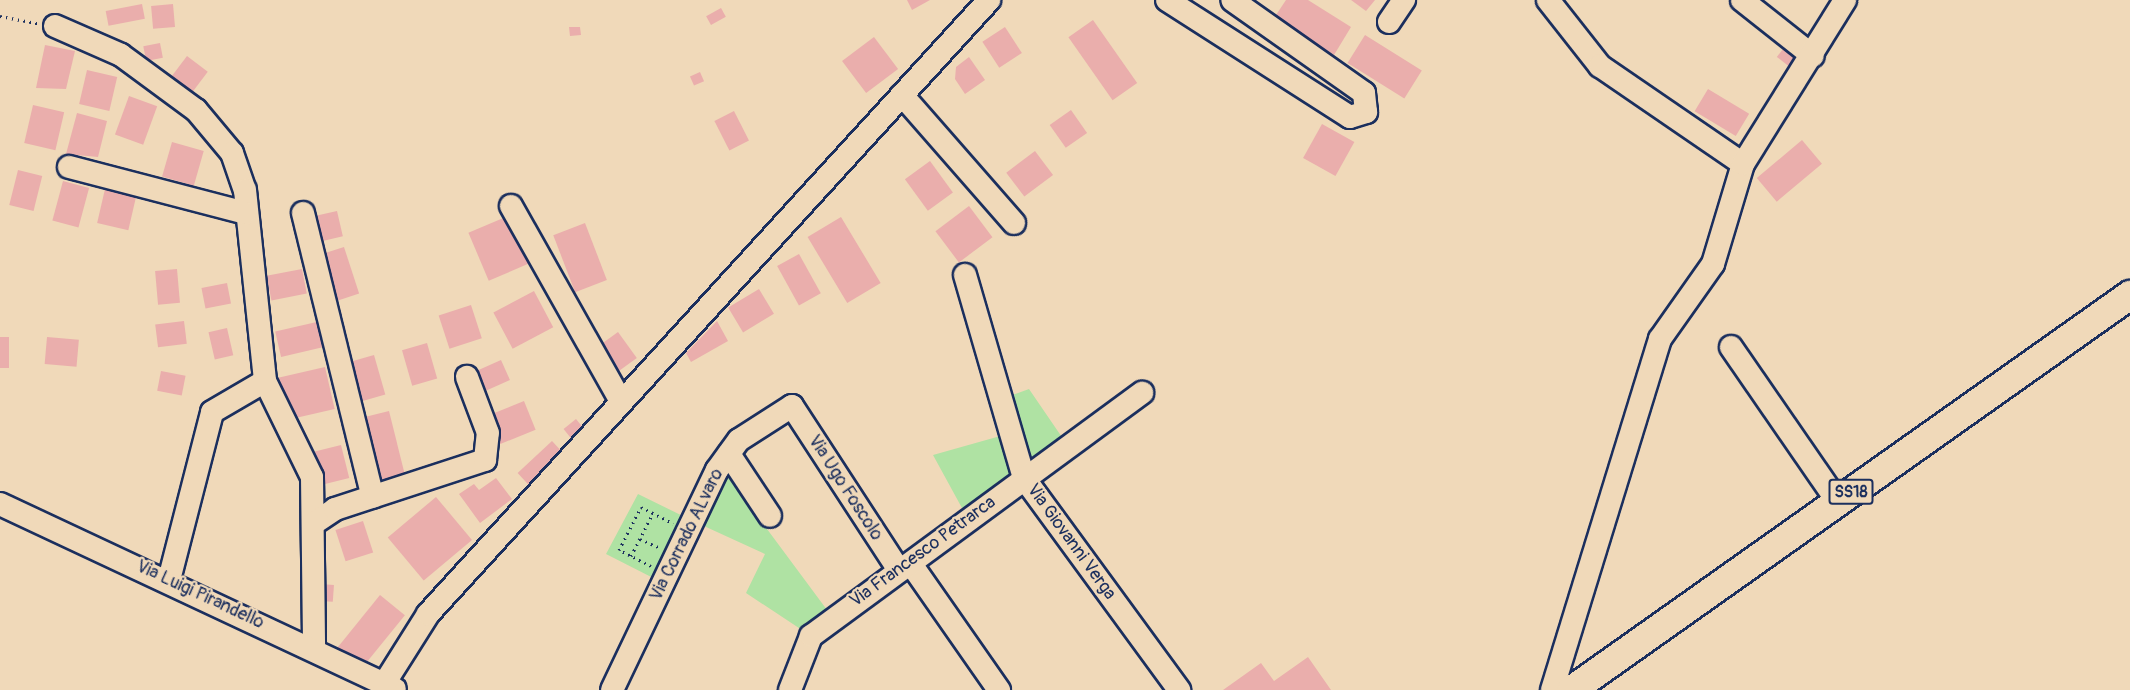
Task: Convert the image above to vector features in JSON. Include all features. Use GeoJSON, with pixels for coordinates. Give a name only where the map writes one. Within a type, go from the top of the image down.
{"type":"FeatureCollection","features":[{"type":"Feature","properties":{"kind":"main road","name":"SS18"},"geometry":{"type":"LineString","coordinates":[[1572,690],[2130,295]]}},
{"type":"Feature","properties":{"kind":"street"},"geometry":{"type":"LineString","coordinates":[[391,687],[428,614],[989,0]]}},
{"type":"Feature","properties":{"kind":"street"},"geometry":{"type":"LineString","coordinates":[[1167,0],[1350,117],[1366,112],[1364,93],[1232,0]]}},
{"type":"Feature","properties":{"kind":"street"},"geometry":{"type":"LineString","coordinates":[[1389,22],[1404,0]]}},
{"type":"Feature","properties":{"kind":"street"},"geometry":{"type":"LineString","coordinates":[[1548,0],[1599,66],[1743,164]]}},
{"type":"Feature","properties":{"kind":"street"},"geometry":{"type":"LineString","coordinates":[[1742,0],[1813,56]]}},
{"type":"Feature","properties":{"kind":"street"},"geometry":{"type":"LineString","coordinates":[[1552,690],[1647,373],[1660,339],[1713,264],[1743,164],[1813,56],[1845,0]]}},
{"type":"Feature","properties":{"kind":"street"},"geometry":{"type":"LineString","coordinates":[[55,26],[121,55],[196,110],[232,153],[245,190],[245,213],[265,381],[312,477],[316,522],[314,650]]}},
{"type":"Feature","properties":{"kind":"street"},"geometry":{"type":"LineString","coordinates":[[902,95],[1014,222]]}},
{"type":"Feature","properties":{"kind":"street"},"geometry":{"type":"LineString","coordinates":[[69,167],[245,213]]}},
{"type":"Feature","properties":{"kind":"street"},"geometry":{"type":"LineString","coordinates":[[511,206],[621,401]]}},
{"type":"Feature","properties":{"kind":"street"},"geometry":{"type":"LineString","coordinates":[[303,213],[373,497]]}},
{"type":"Feature","properties":{"kind":"street","name":"Via Giovanni Verga"},"geometry":{"type":"LineString","coordinates":[[965,275],[1024,478],[1179,690]]}},
{"type":"Feature","properties":{"kind":"street"},"geometry":{"type":"LineString","coordinates":[[1731,347],[1838,502]]}},
{"type":"Feature","properties":{"kind":"street"},"geometry":{"type":"LineString","coordinates":[[316,522],[373,497],[485,460],[488,434],[467,377]]}},
{"type":"Feature","properties":{"kind":"street"},"geometry":{"type":"LineString","coordinates":[[169,580],[212,412],[265,381]]}},
{"type":"Feature","properties":{"kind":"street","name":"Via Francesco Petrarca"},"geometry":{"type":"LineString","coordinates":[[790,690],[811,636],[1142,393]]}},
{"type":"Feature","properties":{"kind":"street","name":"Via Corrado ALvaro"},"geometry":{"type":"LineString","coordinates":[[612,690],[688,531],[729,454],[739,440],[792,406]]}},
{"type":"Feature","properties":{"kind":"street","name":"Via Ugo Foscolo"},"geometry":{"type":"LineString","coordinates":[[792,406],[905,567],[999,690]]}},
{"type":"Feature","properties":{"kind":"street"},"geometry":{"type":"LineString","coordinates":[[729,454],[770,516]]}},
{"type":"Feature","properties":{"kind":"street","name":"Via Luigi Pirandello"},"geometry":{"type":"LineString","coordinates":[[0,504],[169,580],[391,687]]}},
{"type":"Feature","properties":{"kind":"path"},"geometry":{"type":"LineString","coordinates":[[0,16],[55,26]]}},
{"type":"Feature","properties":{"kind":"path"},"geometry":{"type":"LineString","coordinates":[[667,574],[619,550],[641,507],[688,531]]}},
{"type":"Feature","properties":{"kind":"path"},"geometry":{"type":"LineString","coordinates":[[631,556],[653,513]]}},
{"type":"Feature","properties":{"kind":"green space"},"geometry":{"type":"Polygon","coordinates":[[[1029,389],[1068,446],[968,519],[933,455],[1011,433],[1001,399],[1029,389]]]}},
{"type":"Feature","properties":{"kind":"green space"},"geometry":{"type":"Polygon","coordinates":[[[724,471],[833,618],[811,636],[746,593],[765,554],[693,521],[724,471]]]}},
{"type":"Feature","properties":{"kind":"green space"},"geometry":{"type":"Polygon","coordinates":[[[638,494],[693,521],[663,583],[606,554],[638,494]]]}},
{"type":"Feature","properties":{"kind":"building"},"geometry":{"type":"Polygon","coordinates":[[[907,0],[930,0],[912,10],[907,0]]]}},
{"type":"Feature","properties":{"kind":"building"},"geometry":{"type":"Polygon","coordinates":[[[1286,0],[1308,0],[1351,27],[1334,55],[1274,18],[1286,0]]]}},
{"type":"Feature","properties":{"kind":"building"},"geometry":{"type":"Polygon","coordinates":[[[1351,0],[1375,0],[1366,11],[1351,0]]]}},
{"type":"Feature","properties":{"kind":"building"},"geometry":{"type":"Polygon","coordinates":[[[142,4],[145,19],[109,26],[106,11],[142,4]]]}},
{"type":"Feature","properties":{"kind":"building"},"geometry":{"type":"Polygon","coordinates":[[[173,4],[175,27],[153,29],[151,6],[173,4]]]}},
{"type":"Feature","properties":{"kind":"building"},"geometry":{"type":"Polygon","coordinates":[[[721,8],[726,17],[711,25],[706,16],[721,8]]]}},
{"type":"Feature","properties":{"kind":"building"},"geometry":{"type":"Polygon","coordinates":[[[1093,20],[1137,83],[1113,100],[1068,37],[1093,20]]]}},
{"type":"Feature","properties":{"kind":"building"},"geometry":{"type":"Polygon","coordinates":[[[569,27],[580,27],[581,35],[570,36],[569,27]]]}},
{"type":"Feature","properties":{"kind":"building"},"geometry":{"type":"Polygon","coordinates":[[[1005,27],[1022,53],[999,68],[982,42],[1005,27]]]}},
{"type":"Feature","properties":{"kind":"building"},"geometry":{"type":"Polygon","coordinates":[[[1365,35],[1422,71],[1404,98],[1348,63],[1365,35]]]}},
{"type":"Feature","properties":{"kind":"building"},"geometry":{"type":"Polygon","coordinates":[[[874,37],[898,69],[866,93],[842,61],[874,37]]]}},
{"type":"Feature","properties":{"kind":"building"},"geometry":{"type":"Polygon","coordinates":[[[160,43],[163,58],[146,61],[143,46],[160,43]]]}},
{"type":"Feature","properties":{"kind":"building"},"geometry":{"type":"Polygon","coordinates":[[[45,45],[75,51],[66,89],[36,88],[45,45]]]}},
{"type":"Feature","properties":{"kind":"building"},"geometry":{"type":"Polygon","coordinates":[[[1783,49],[1797,60],[1791,68],[1777,57],[1783,49]]]}},
{"type":"Feature","properties":{"kind":"building"},"geometry":{"type":"Polygon","coordinates":[[[187,56],[208,72],[192,93],[171,78],[187,56]]]}},
{"type":"Feature","properties":{"kind":"building"},"geometry":{"type":"Polygon","coordinates":[[[969,57],[985,80],[965,94],[955,79],[956,67],[969,57]]]}},
{"type":"Feature","properties":{"kind":"building"},"geometry":{"type":"Polygon","coordinates":[[[87,70],[117,77],[109,111],[79,104],[87,70]]]}},
{"type":"Feature","properties":{"kind":"building"},"geometry":{"type":"Polygon","coordinates":[[[700,72],[704,81],[694,86],[690,76],[700,72]]]}},
{"type":"Feature","properties":{"kind":"building"},"geometry":{"type":"Polygon","coordinates":[[[1708,89],[1749,114],[1736,136],[1695,111],[1708,89]]]}},
{"type":"Feature","properties":{"kind":"building"},"geometry":{"type":"Polygon","coordinates":[[[129,96],[157,106],[143,145],[115,135],[129,96]]]}},
{"type":"Feature","properties":{"kind":"building"},"geometry":{"type":"Polygon","coordinates":[[[33,105],[64,112],[55,150],[24,143],[33,105]]]}},
{"type":"Feature","properties":{"kind":"building"},"geometry":{"type":"Polygon","coordinates":[[[1071,110],[1087,133],[1066,148],[1050,125],[1071,110]]]}},
{"type":"Feature","properties":{"kind":"building"},"geometry":{"type":"Polygon","coordinates":[[[734,111],[749,140],[729,150],[714,121],[734,111]]]}},
{"type":"Feature","properties":{"kind":"building"},"geometry":{"type":"Polygon","coordinates":[[[77,113],[107,121],[98,157],[66,154],[77,113]]]}},
{"type":"Feature","properties":{"kind":"building"},"geometry":{"type":"Polygon","coordinates":[[[1322,124],[1354,142],[1335,176],[1303,158],[1322,124]]]}},
{"type":"Feature","properties":{"kind":"building"},"geometry":{"type":"Polygon","coordinates":[[[1802,140],[1822,164],[1777,202],[1757,178],[1802,140]]]}},
{"type":"Feature","properties":{"kind":"building"},"geometry":{"type":"Polygon","coordinates":[[[172,142],[204,151],[194,186],[162,177],[172,142]]]}},
{"type":"Feature","properties":{"kind":"building"},"geometry":{"type":"Polygon","coordinates":[[[1035,151],[1053,175],[1024,197],[1006,173],[1035,151]]]}},
{"type":"Feature","properties":{"kind":"building"},"geometry":{"type":"Polygon","coordinates":[[[930,161],[953,193],[928,211],[905,179],[930,161]]]}},
{"type":"Feature","properties":{"kind":"building"},"geometry":{"type":"Polygon","coordinates":[[[18,170],[42,176],[34,211],[9,205],[18,170]]]}},
{"type":"Feature","properties":{"kind":"building"},"geometry":{"type":"Polygon","coordinates":[[[63,181],[89,188],[78,228],[52,221],[63,181]]]}},
{"type":"Feature","properties":{"kind":"building"},"geometry":{"type":"Polygon","coordinates":[[[105,189],[136,196],[128,230],[97,223],[105,189]]]}},
{"type":"Feature","properties":{"kind":"building"},"geometry":{"type":"Polygon","coordinates":[[[969,206],[992,237],[959,262],[935,231],[969,206]]]}},
{"type":"Feature","properties":{"kind":"building"},"geometry":{"type":"Polygon","coordinates":[[[337,211],[343,236],[318,242],[313,217],[337,211]]]}},
{"type":"Feature","properties":{"kind":"building"},"geometry":{"type":"Polygon","coordinates":[[[508,216],[528,264],[489,281],[468,233],[508,216]]]}},
{"type":"Feature","properties":{"kind":"building"},"geometry":{"type":"Polygon","coordinates":[[[841,217],[881,283],[847,303],[808,237],[841,217]]]}},
{"type":"Feature","properties":{"kind":"building"},"geometry":{"type":"Polygon","coordinates":[[[585,223],[607,280],[575,292],[553,235],[585,223]]]}},
{"type":"Feature","properties":{"kind":"building"},"geometry":{"type":"Polygon","coordinates":[[[344,247],[359,294],[337,301],[322,254],[344,247]]]}},
{"type":"Feature","properties":{"kind":"building"},"geometry":{"type":"Polygon","coordinates":[[[799,254],[821,293],[799,305],[777,266],[799,254]]]}},
{"type":"Feature","properties":{"kind":"building"},"geometry":{"type":"Polygon","coordinates":[[[177,269],[180,303],[158,305],[155,271],[177,269]]]}},
{"type":"Feature","properties":{"kind":"building"},"geometry":{"type":"Polygon","coordinates":[[[302,269],[307,294],[271,300],[267,276],[302,269]]]}},
{"type":"Feature","properties":{"kind":"building"},"geometry":{"type":"Polygon","coordinates":[[[227,283],[231,304],[205,309],[201,288],[227,283]]]}},
{"type":"Feature","properties":{"kind":"building"},"geometry":{"type":"Polygon","coordinates":[[[759,289],[774,314],[743,332],[728,308],[759,289]]]}},
{"type":"Feature","properties":{"kind":"building"},"geometry":{"type":"Polygon","coordinates":[[[534,291],[553,327],[513,349],[493,313],[534,291]]]}},
{"type":"Feature","properties":{"kind":"building"},"geometry":{"type":"Polygon","coordinates":[[[471,305],[482,338],[449,349],[439,316],[471,305]]]}},
{"type":"Feature","properties":{"kind":"building"},"geometry":{"type":"Polygon","coordinates":[[[184,321],[187,344],[158,347],[155,325],[184,321]]]}},
{"type":"Feature","properties":{"kind":"building"},"geometry":{"type":"Polygon","coordinates":[[[321,321],[327,346],[281,357],[275,332],[321,321]]]}},
{"type":"Feature","properties":{"kind":"building"},"geometry":{"type":"Polygon","coordinates":[[[717,321],[728,341],[691,362],[686,353],[717,321]]]}},
{"type":"Feature","properties":{"kind":"building"},"geometry":{"type":"Polygon","coordinates":[[[227,328],[233,355],[215,360],[208,332],[227,328]]]}},
{"type":"Feature","properties":{"kind":"building"},"geometry":{"type":"Polygon","coordinates":[[[618,332],[637,358],[613,375],[595,349],[618,332]]]}},
{"type":"Feature","properties":{"kind":"building"},"geometry":{"type":"Polygon","coordinates":[[[0,337],[9,337],[9,368],[0,368],[0,337]]]}},
{"type":"Feature","properties":{"kind":"building"},"geometry":{"type":"Polygon","coordinates":[[[47,337],[79,340],[77,367],[45,364],[47,337]]]}},
{"type":"Feature","properties":{"kind":"building"},"geometry":{"type":"Polygon","coordinates":[[[427,343],[437,379],[412,386],[402,350],[427,343]]]}},
{"type":"Feature","properties":{"kind":"building"},"geometry":{"type":"Polygon","coordinates":[[[374,355],[385,394],[357,402],[346,363],[374,355]]]}},
{"type":"Feature","properties":{"kind":"building"},"geometry":{"type":"Polygon","coordinates":[[[501,360],[510,380],[485,391],[476,371],[501,360]]]}},
{"type":"Feature","properties":{"kind":"building"},"geometry":{"type":"Polygon","coordinates":[[[325,367],[335,409],[288,420],[278,378],[325,367]]]}},
{"type":"Feature","properties":{"kind":"building"},"geometry":{"type":"Polygon","coordinates":[[[161,371],[186,376],[182,395],[157,391],[161,371]]]}},
{"type":"Feature","properties":{"kind":"building"},"geometry":{"type":"Polygon","coordinates":[[[524,401],[536,430],[499,445],[487,416],[524,401]]]}},
{"type":"Feature","properties":{"kind":"building"},"geometry":{"type":"Polygon","coordinates":[[[389,411],[405,477],[377,484],[361,418],[389,411]]]}},
{"type":"Feature","properties":{"kind":"building"},"geometry":{"type":"Polygon","coordinates":[[[576,419],[584,429],[572,439],[564,429],[576,419]]]}},
{"type":"Feature","properties":{"kind":"building"},"geometry":{"type":"Polygon","coordinates":[[[552,441],[563,453],[529,485],[518,473],[552,441]]]}},
{"type":"Feature","properties":{"kind":"building"},"geometry":{"type":"Polygon","coordinates":[[[341,445],[349,478],[323,485],[315,452],[341,445]]]}},
{"type":"Feature","properties":{"kind":"building"},"geometry":{"type":"Polygon","coordinates":[[[496,478],[512,499],[480,523],[459,494],[474,484],[479,490],[496,478]]]}},
{"type":"Feature","properties":{"kind":"building"},"geometry":{"type":"Polygon","coordinates":[[[436,497],[472,540],[424,580],[388,537],[436,497]]]}},
{"type":"Feature","properties":{"kind":"building"},"geometry":{"type":"Polygon","coordinates":[[[363,521],[373,552],[346,561],[335,530],[363,521]]]}},
{"type":"Feature","properties":{"kind":"building"},"geometry":{"type":"Polygon","coordinates":[[[321,584],[334,585],[333,602],[320,601],[321,584]]]}},
{"type":"Feature","properties":{"kind":"building"},"geometry":{"type":"Polygon","coordinates":[[[380,595],[405,615],[361,670],[336,649],[380,595]]]}},
{"type":"Feature","properties":{"kind":"building"},"geometry":{"type":"Polygon","coordinates":[[[1308,657],[1331,690],[1223,690],[1261,663],[1274,681],[1308,657]]]}}]}
